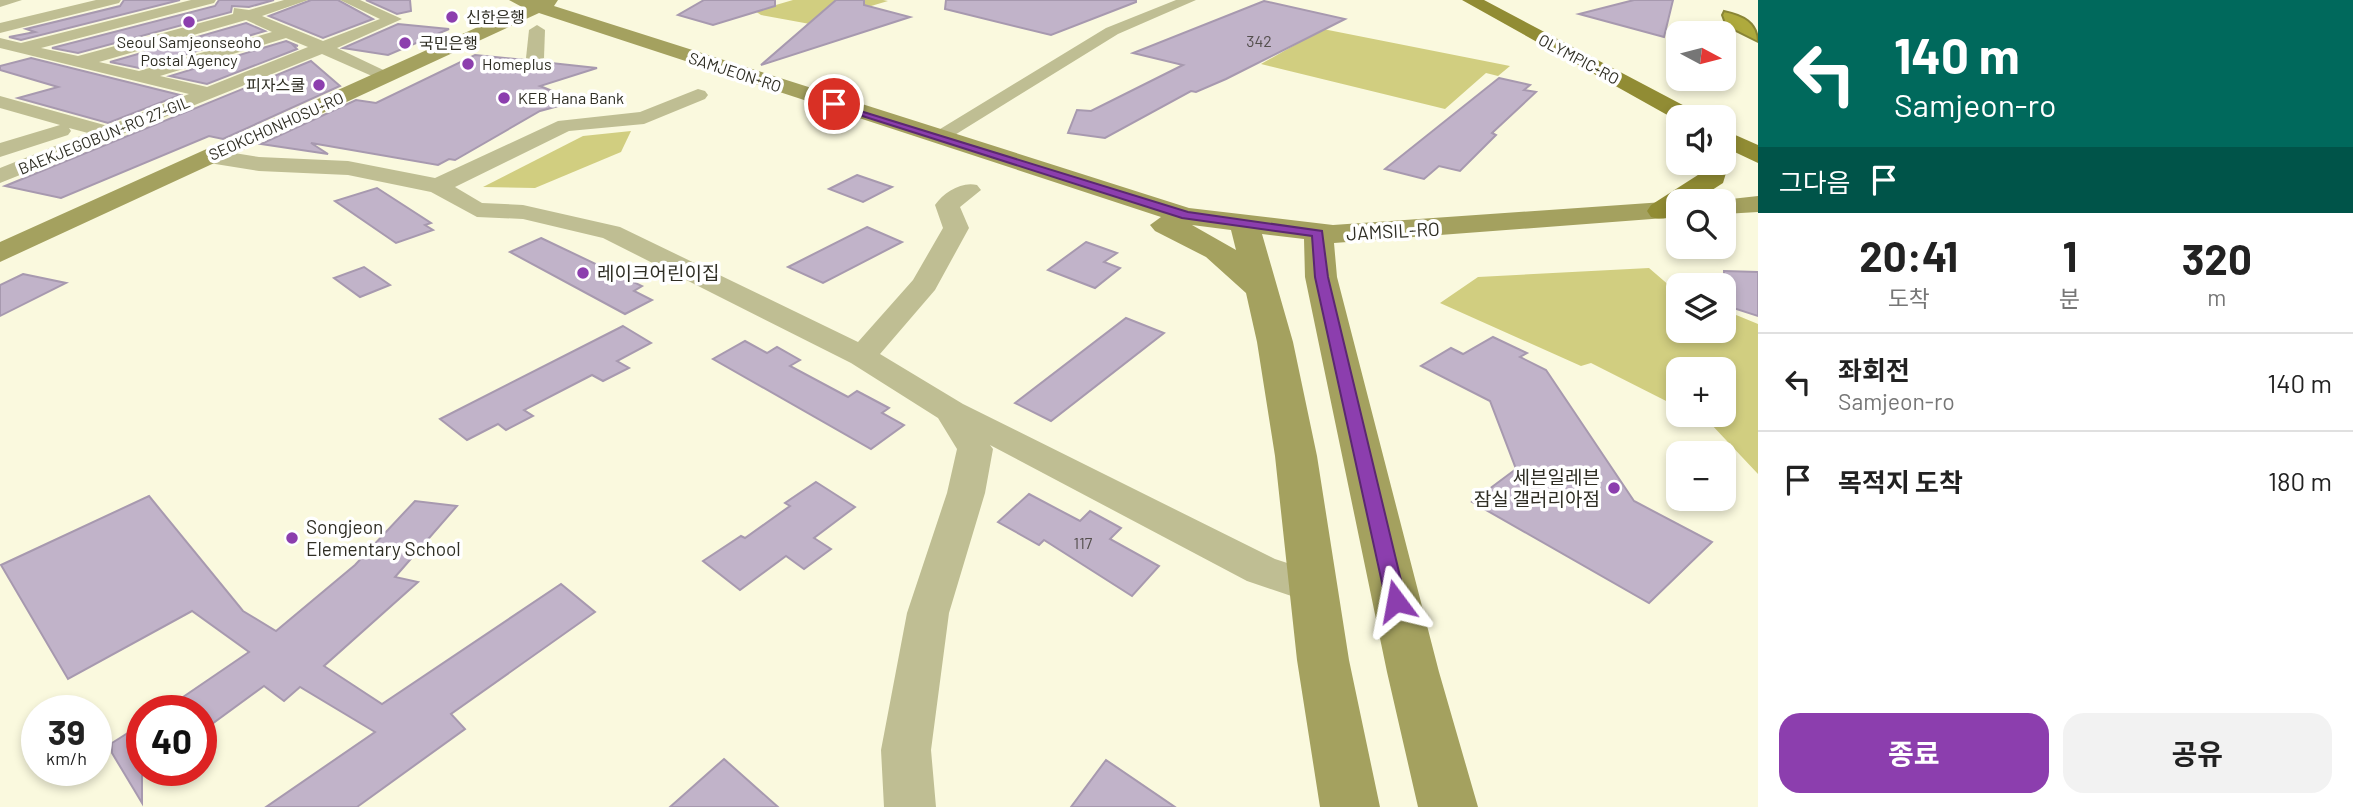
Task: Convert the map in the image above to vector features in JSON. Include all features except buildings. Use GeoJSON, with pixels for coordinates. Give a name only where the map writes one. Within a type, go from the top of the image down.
{"type":"FeatureCollection","features":[{"type":"Feature","properties":{"kind":"main road","name":"OLYMPIC-RO"},"geometry":{"type":"LineString","coordinates":[[1471,0],[1666,105]]}},
{"type":"Feature","properties":{"kind":"main road","name":"SAMJEON-RO"},"geometry":{"type":"LineString","coordinates":[[536,9],[606,29],[1186,216],[1318,233]]}},
{"type":"Feature","properties":{"kind":"main road","name":"SEOKCHONHOSU-RO"},"geometry":{"type":"LineString","coordinates":[[0,253],[536,9]]}},
{"type":"Feature","properties":{"kind":"main road"},"geometry":{"type":"LineString","coordinates":[[472,37],[526,28],[606,29]]}},
{"type":"Feature","properties":{"kind":"main road"},"geometry":{"type":"LineString","coordinates":[[1736,143],[1758,155]]}},
{"type":"Feature","properties":{"kind":"main road"},"geometry":{"type":"LineString","coordinates":[[1698,189],[1714,175]]}},
{"type":"Feature","properties":{"kind":"main road"},"geometry":{"type":"LineString","coordinates":[[1082,184],[1099,199],[1214,248],[1231,259],[1260,289]]}},
{"type":"Feature","properties":{"kind":"main road"},"geometry":{"type":"LineString","coordinates":[[1736,205],[1758,204]]}},
{"type":"Feature","properties":{"kind":"main road","name":"JAMSIL-RO"},"geometry":{"type":"LineString","coordinates":[[1448,807],[1413,672],[1325,290],[1318,233],[1382,232],[1666,210]]}},
{"type":"Feature","properties":{"kind":"main road"},"geometry":{"type":"LineString","coordinates":[[1244,223],[1275,342],[1296,456],[1312,587],[1350,807]]}},
{"type":"Feature","properties":{"kind":"main road"},"geometry":{"type":"LineString","coordinates":[[1325,290],[1337,263],[1377,241],[1382,232]]}},
{"type":"Feature","properties":{"kind":"main road"},"geometry":{"type":"LineString","coordinates":[[1275,342],[1284,336],[1306,334],[1341,355]]}},
{"type":"Feature","properties":{"kind":"street"},"geometry":{"type":"LineString","coordinates":[[0,3],[15,0]]}},
{"type":"Feature","properties":{"kind":"street"},"geometry":{"type":"LineString","coordinates":[[0,28],[114,0]]}},
{"type":"Feature","properties":{"kind":"street"},"geometry":{"type":"LineString","coordinates":[[21,48],[209,0],[387,76]]}},
{"type":"Feature","properties":{"kind":"street"},"geometry":{"type":"LineString","coordinates":[[78,62],[301,0]]}},
{"type":"Feature","properties":{"kind":"street","name":"BAEKJEGOBUN-RO 27-GIL"},"geometry":{"type":"LineString","coordinates":[[0,176],[394,19],[347,0]]}},
{"type":"Feature","properties":{"kind":"street"},"geometry":{"type":"LineString","coordinates":[[938,137],[1112,31],[1189,0]]}},
{"type":"Feature","properties":{"kind":"street"},"geometry":{"type":"LineString","coordinates":[[535,58],[536,9]]}},
{"type":"Feature","properties":{"kind":"street"},"geometry":{"type":"LineString","coordinates":[[139,76],[285,33]]}},
{"type":"Feature","properties":{"kind":"street"},"geometry":{"type":"LineString","coordinates":[[0,43],[208,93]]}},
{"type":"Feature","properties":{"kind":"street"},"geometry":{"type":"LineString","coordinates":[[438,186],[565,125],[644,118],[698,95]]}},
{"type":"Feature","properties":{"kind":"street"},"geometry":{"type":"LineString","coordinates":[[6,107],[110,133]]}},
{"type":"Feature","properties":{"kind":"street"},"geometry":{"type":"LineString","coordinates":[[0,150],[80,125]]}},
{"type":"Feature","properties":{"kind":"street"},"geometry":{"type":"LineString","coordinates":[[209,156],[259,164],[348,168],[438,186],[477,210],[523,212],[611,232],[862,356],[951,411],[1261,570],[1312,587]]}},
{"type":"Feature","properties":{"kind":"street"},"geometry":{"type":"LineString","coordinates":[[862,356],[925,284],[956,228],[947,205],[969,190]]}},
{"type":"Feature","properties":{"kind":"street"},"geometry":{"type":"LineString","coordinates":[[910,807],[906,750],[928,613],[966,493],[975,449],[951,411]]}},
{"type":"Feature","properties":{"kind":"shaded area"},"geometry":{"type":"Polygon","coordinates":[[[793,0],[888,1],[810,24],[761,15],[755,11],[793,0]]]}},
{"type":"Feature","properties":{"kind":"shaded area"},"geometry":{"type":"Polygon","coordinates":[[[1724,11],[1748,20],[1755,29],[1758,42],[1736,31],[1736,21],[1724,21],[1724,11]]]}},
{"type":"Feature","properties":{"kind":"shaded area"},"geometry":{"type":"Polygon","coordinates":[[[1323,29],[1510,66],[1498,76],[1486,73],[1445,109],[1261,64],[1323,29]]]}},
{"type":"Feature","properties":{"kind":"shaded area"},"geometry":{"type":"Polygon","coordinates":[[[631,131],[621,152],[535,188],[483,187],[583,136],[631,131]]]}},
{"type":"Feature","properties":{"kind":"shaded area"},"geometry":{"type":"Polygon","coordinates":[[[1649,268],[1666,283],[1666,343],[1736,343],[1736,315],[1758,324],[1758,474],[1736,451],[1736,441],[1727,441],[1714,427],[1736,427],[1736,357],[1666,357],[1666,401],[1591,363],[1581,366],[1440,303],[1478,277],[1649,268]]]}},
{"type":"Feature","properties":{"kind":"place","name":"신한은행"},"geometry":{"type":"Point","coordinates":[452,17]}},
{"type":"Feature","properties":{"kind":"place","name":"Seoul Samjeonseoho Postal Agency"},"geometry":{"type":"Point","coordinates":[189,22]}},
{"type":"Feature","properties":{"kind":"place","name":"국민은행"},"geometry":{"type":"Point","coordinates":[405,43]}},
{"type":"Feature","properties":{"kind":"place","name":"Homeplus"},"geometry":{"type":"Point","coordinates":[468,64]}},
{"type":"Feature","properties":{"kind":"place","name":"피자스쿨"},"geometry":{"type":"Point","coordinates":[319,85]}},
{"type":"Feature","properties":{"kind":"place","name":"KEB Hana Bank"},"geometry":{"type":"Point","coordinates":[504,98]}},
{"type":"Feature","properties":{"kind":"place","name":"레이크어린이집"},"geometry":{"type":"Point","coordinates":[583,273]}},
{"type":"Feature","properties":{"kind":"place","name":"세븐일레븐 잠실 갤러리아점"},"geometry":{"type":"Point","coordinates":[1614,488]}},
{"type":"Feature","properties":{"kind":"place","name":"Songjeon Elementary School"},"geometry":{"type":"Point","coordinates":[292,538]}},
{"type":"Feature","properties":{"kind":"route"},"geometry":{"type":"LineString","coordinates":[[834,104],[1186,216],[1318,233],[1321,277],[1396,601]]}}]}
